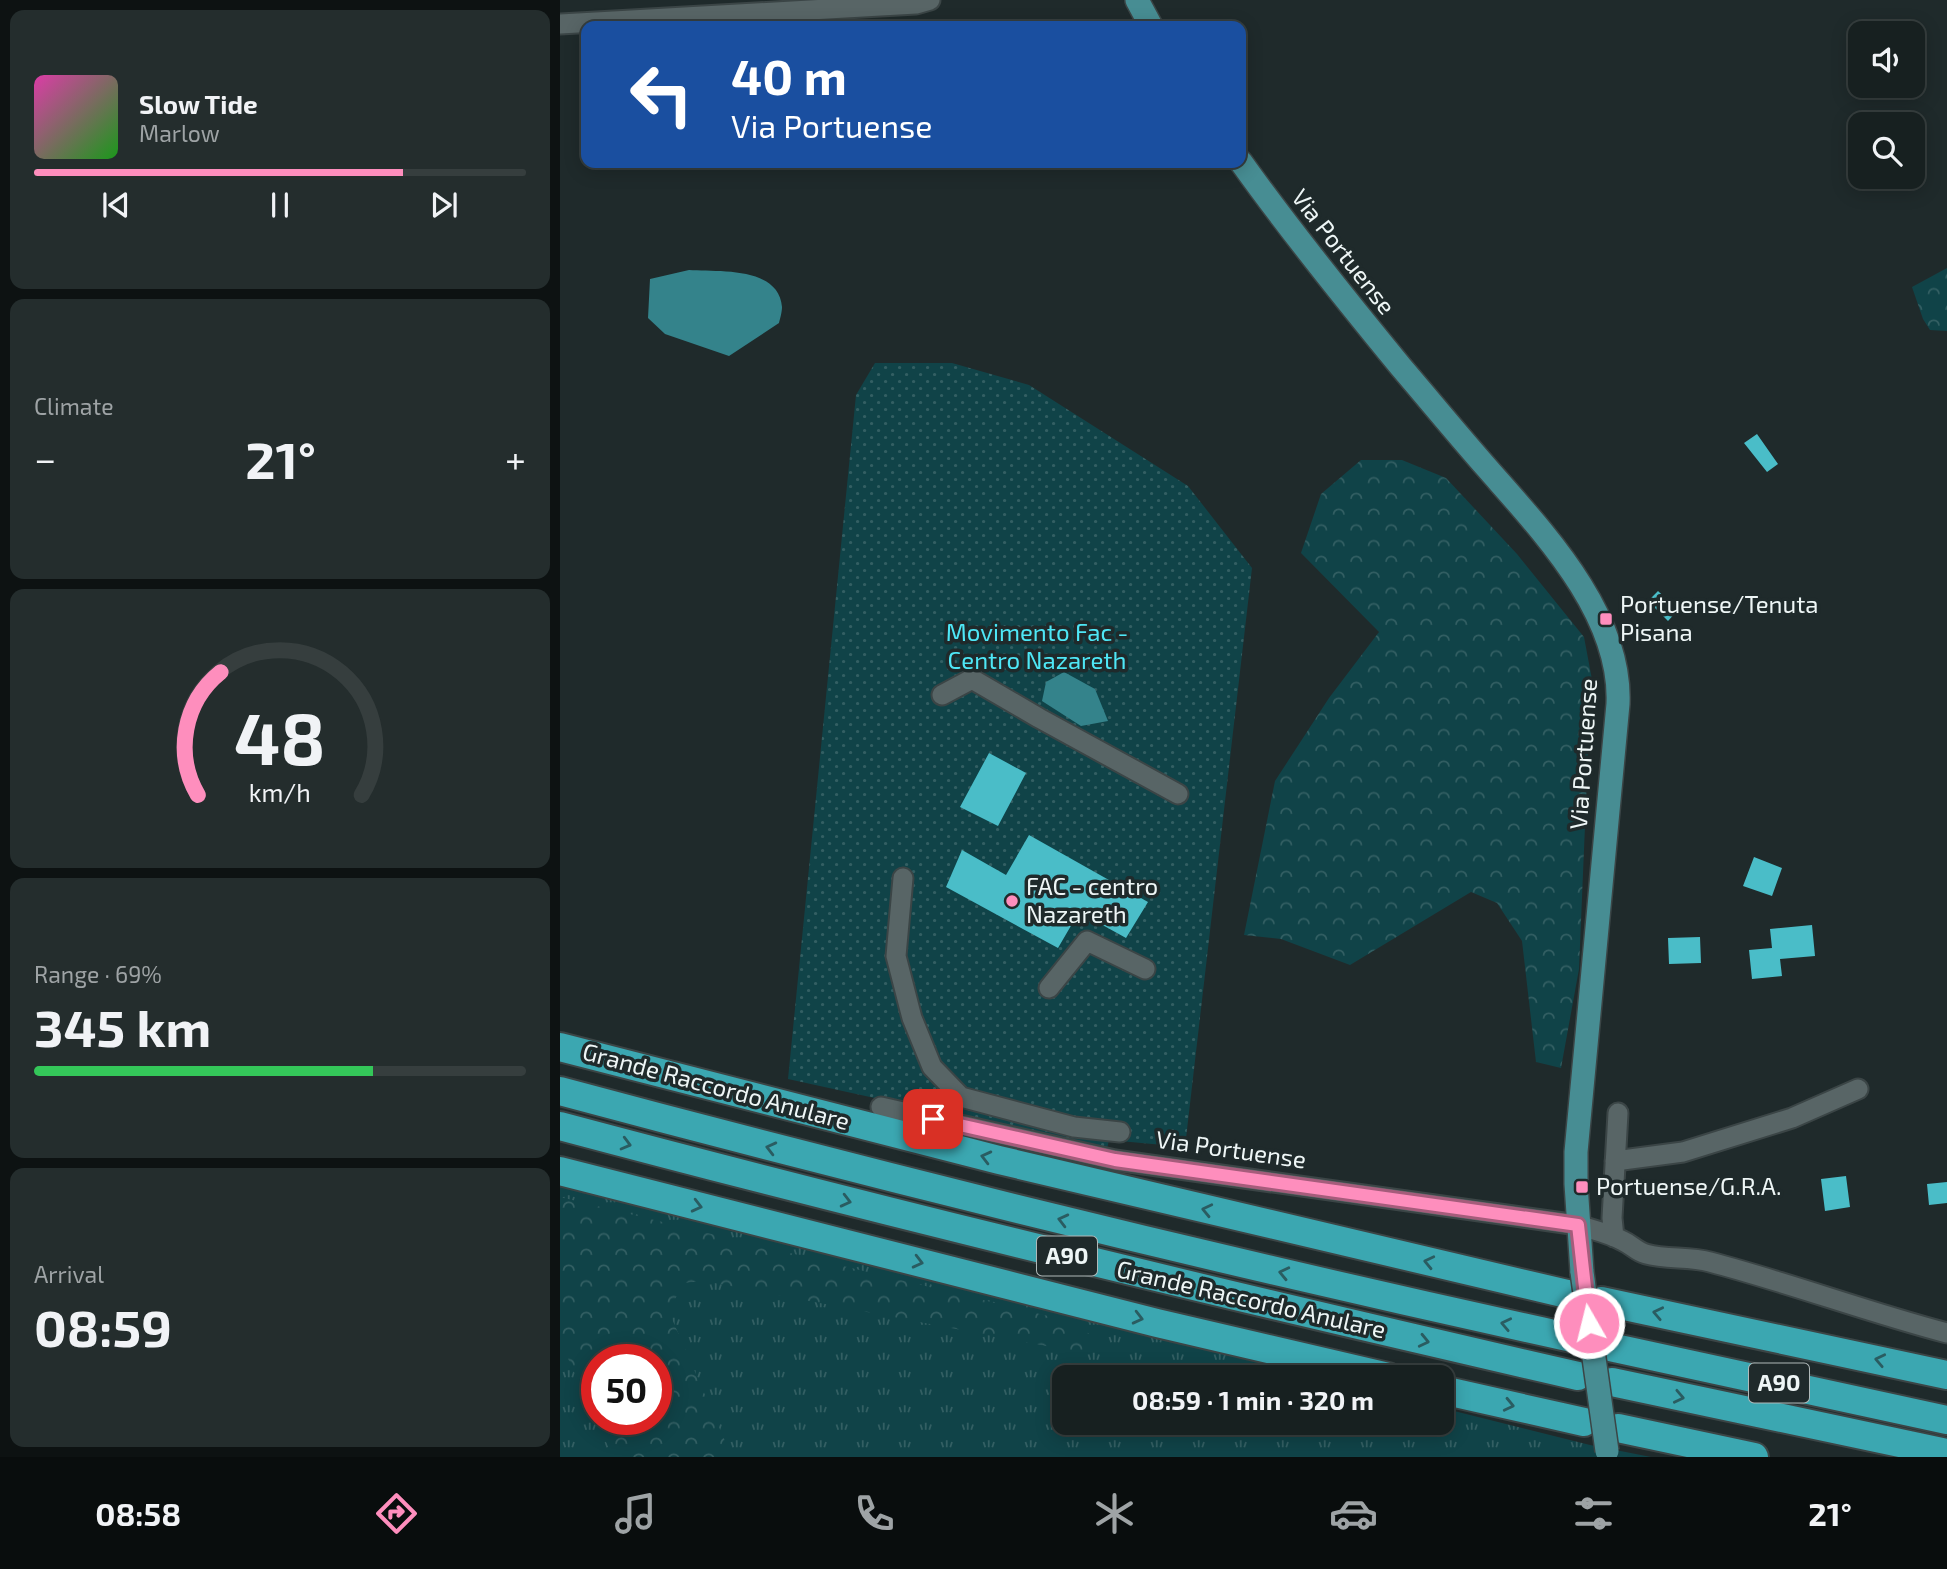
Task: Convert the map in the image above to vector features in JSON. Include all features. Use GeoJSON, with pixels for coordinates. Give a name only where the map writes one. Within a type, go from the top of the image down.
{"type":"FeatureCollection","features":[{"type":"Feature","properties":{"kind":"highway","name":"Grande Raccordo Anulare"},"geometry":{"type":"LineString","coordinates":[[560,1047],[1012,1163],[1574,1283]]}},
{"type":"Feature","properties":{"kind":"highway","name":"Grande Raccordo Anulare"},"geometry":{"type":"LineString","coordinates":[[560,1091],[767,1147],[1065,1221],[1572,1338]]}},
{"type":"Feature","properties":{"kind":"highway","name":"Grande Raccordo Anulare"},"geometry":{"type":"LineString","coordinates":[[560,1126],[1062,1255],[1577,1376]]}},
{"type":"Feature","properties":{"kind":"highway","name":"Grande Raccordo Anulare"},"geometry":{"type":"LineString","coordinates":[[560,1171],[1157,1323],[1337,1365]]}},
{"type":"Feature","properties":{"kind":"highway"},"geometry":{"type":"LineString","coordinates":[[1601,1301],[1947,1375]]}},
{"type":"Feature","properties":{"kind":"highway","name":"A90"},"geometry":{"type":"LineString","coordinates":[[1611,1348],[1947,1420]]}},
{"type":"Feature","properties":{"kind":"highway","name":"A90"},"geometry":{"type":"LineString","coordinates":[[1612,1382],[1947,1453]]}},
{"type":"Feature","properties":{"kind":"highway"},"geometry":{"type":"LineString","coordinates":[[1454,1393],[1584,1422]]}},
{"type":"Feature","properties":{"kind":"highway"},"geometry":{"type":"LineString","coordinates":[[1611,1445],[1754,1457]]}},
{"type":"Feature","properties":{"kind":"main road"},"geometry":{"type":"LineString","coordinates":[[1137,0],[1148,21]]}},
{"type":"Feature","properties":{"kind":"main road","name":"Via Portuense"},"geometry":{"type":"LineString","coordinates":[[1246,168],[1374,334],[1572,571],[1587,596],[1615,662],[1619,681],[1618,704],[1578,1118],[1578,1225],[1574,1283],[1611,1445]]}},
{"type":"Feature","properties":{"kind":"street"},"geometry":{"type":"LineString","coordinates":[[614,21],[903,5],[930,0]]}},
{"type":"Feature","properties":{"kind":"street"},"geometry":{"type":"LineString","coordinates":[[560,24],[581,23]]}},
{"type":"Feature","properties":{"kind":"street"},"geometry":{"type":"LineString","coordinates":[[942,695],[972,679],[1178,794]]}},
{"type":"Feature","properties":{"kind":"street"},"geometry":{"type":"LineString","coordinates":[[903,878],[896,956],[912,1018],[932,1067],[961,1097],[1074,1127],[1120,1132]]}},
{"type":"Feature","properties":{"kind":"street"},"geometry":{"type":"LineString","coordinates":[[1049,988],[1087,940],[1145,969]]}},
{"type":"Feature","properties":{"kind":"street"},"geometry":{"type":"LineString","coordinates":[[1615,1161],[1683,1152],[1792,1118],[1858,1089]]}},
{"type":"Feature","properties":{"kind":"street","name":"Via Portuense"},"geometry":{"type":"LineString","coordinates":[[881,1107],[1115,1160],[1578,1225]]}},
{"type":"Feature","properties":{"kind":"street"},"geometry":{"type":"LineString","coordinates":[[1614,1237],[1612,1218],[1618,1113]]}},
{"type":"Feature","properties":{"kind":"street"},"geometry":{"type":"LineString","coordinates":[[1578,1225],[1614,1237],[1626,1242],[1634,1250],[1650,1255],[1709,1261],[1783,1281],[1947,1334]]}},
{"type":"Feature","properties":{"kind":"green space"},"geometry":{"type":"Polygon","coordinates":[[[1947,268],[1947,331],[1930,330],[1923,319],[1912,287],[1947,268]]]}},
{"type":"Feature","properties":{"kind":"green space","name":"Movimento Fac - Centro Nazareth"},"geometry":{"type":"Polygon","coordinates":[[[875,363],[952,363],[1029,385],[1188,486],[1252,568],[1185,1147],[1109,1140],[1107,1149],[788,1079],[856,395],[875,363]]]}},
{"type":"Feature","properties":{"kind":"green space"},"geometry":{"type":"Polygon","coordinates":[[[1361,460],[1402,460],[1446,478],[1517,554],[1584,637],[1596,701],[1588,754],[1579,969],[1561,1068],[1536,1062],[1522,941],[1497,903],[1471,892],[1350,965],[1281,939],[1244,935],[1275,781],[1329,698],[1379,632],[1301,553],[1321,494],[1361,460]]]}},
{"type":"Feature","properties":{"kind":"green space"},"geometry":{"type":"Polygon","coordinates":[[[560,1184],[1275,1365],[1052,1365],[1052,1435],[1454,1435],[1454,1411],[1590,1445],[1651,1457],[560,1457],[560,1184]]]}},
{"type":"Feature","properties":{"kind":"green space"},"geometry":{"type":"Polygon","coordinates":[[[560,1197],[1077,1323],[1097,1341],[1083,1353],[704,1281],[683,1283],[669,1312],[732,1457],[613,1457],[603,1435],[672,1435],[672,1344],[581,1344],[581,1387],[560,1341],[560,1197]]]}},
{"type":"Feature","properties":{"kind":"shaded area"},"geometry":{"type":"Polygon","coordinates":[[[689,270],[745,274],[770,284],[778,294],[782,307],[779,323],[729,356],[665,334],[648,318],[650,279],[689,270]]]}},
{"type":"Feature","properties":{"kind":"shaded area"},"geometry":{"type":"Polygon","coordinates":[[[1064,672],[1095,689],[1108,721],[1081,726],[1042,701],[1046,682],[1064,672]]]}},
{"type":"Feature","properties":{"kind":"building"},"geometry":{"type":"Polygon","coordinates":[[[1757,434],[1778,464],[1767,472],[1744,443],[1757,434]]]}},
{"type":"Feature","properties":{"kind":"building"},"geometry":{"type":"Polygon","coordinates":[[[1658,591],[1678,610],[1668,621],[1648,601],[1658,591]]]}},
{"type":"Feature","properties":{"kind":"building"},"geometry":{"type":"Polygon","coordinates":[[[989,753],[1026,773],[998,826],[960,807],[989,753]]]}},
{"type":"Feature","properties":{"kind":"building"},"geometry":{"type":"Polygon","coordinates":[[[1029,835],[1148,902],[1126,938],[1079,912],[1058,948],[946,887],[962,850],[1006,875],[1029,835]]]}},
{"type":"Feature","properties":{"kind":"building"},"geometry":{"type":"Polygon","coordinates":[[[1754,857],[1782,868],[1772,896],[1743,886],[1754,857]]]}},
{"type":"Feature","properties":{"kind":"building"},"geometry":{"type":"Polygon","coordinates":[[[1812,925],[1815,956],[1780,959],[1782,976],[1752,979],[1749,950],[1772,948],[1770,929],[1812,925]]]}},
{"type":"Feature","properties":{"kind":"building"},"geometry":{"type":"Polygon","coordinates":[[[1700,937],[1701,963],[1669,964],[1668,938],[1700,937]]]}},
{"type":"Feature","properties":{"kind":"building"},"geometry":{"type":"Polygon","coordinates":[[[1846,1176],[1850,1207],[1825,1211],[1821,1179],[1846,1176]]]}},
{"type":"Feature","properties":{"kind":"building"},"geometry":{"type":"Polygon","coordinates":[[[1947,1182],[1947,1203],[1929,1205],[1927,1184],[1947,1182]]]}},
{"type":"Feature","properties":{"kind":"place","name":"Portuense/Tenuta Pisana"},"geometry":{"type":"Point","coordinates":[1606,619]}},
{"type":"Feature","properties":{"kind":"place","name":"FAC - centro Nazareth"},"geometry":{"type":"Point","coordinates":[1012,901]}},
{"type":"Feature","properties":{"kind":"place","name":"Portuense/G.R.A."},"geometry":{"type":"Point","coordinates":[1582,1187]}},
{"type":"Feature","properties":{"kind":"route"},"geometry":{"type":"LineString","coordinates":[[933,1119],[1115,1160],[1578,1225],[1589,1323]]}}]}
